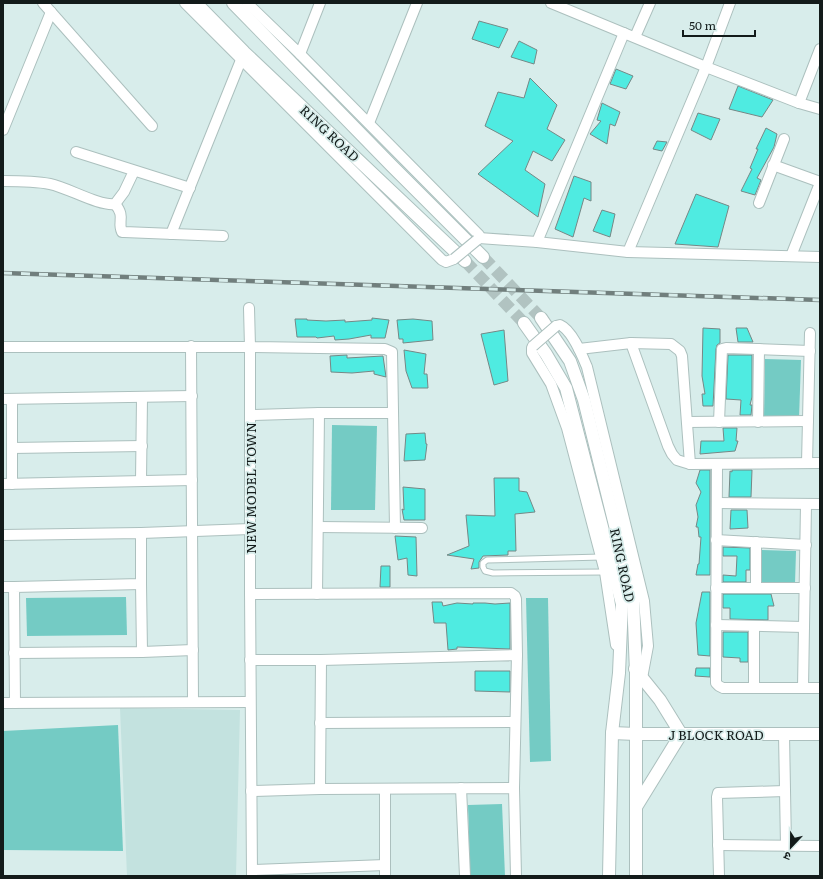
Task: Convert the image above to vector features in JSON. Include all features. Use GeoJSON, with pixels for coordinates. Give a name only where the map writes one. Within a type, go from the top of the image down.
{"type":"FeatureCollection","features":[{"type":"Feature","properties":{"kind":"street"},"geometry":{"type":"LineString","coordinates":[[43,3],[152,126]]}},
{"type":"Feature","properties":{"kind":"street"},"geometry":{"type":"LineString","coordinates":[[185,3],[442,260],[446,262],[459,260],[478,239],[479,235],[248,3]]}},
{"type":"Feature","properties":{"kind":"street","name":"RING ROAD"},"geometry":{"type":"LineString","coordinates":[[196,3],[244,52],[459,260]]}},
{"type":"Feature","properties":{"kind":"street","name":"RING ROAD"},"geometry":{"type":"LineString","coordinates":[[233,3],[483,257]]}},
{"type":"Feature","properties":{"kind":"street"},"geometry":{"type":"LineString","coordinates":[[300,54],[320,3]]}},
{"type":"Feature","properties":{"kind":"street"},"geometry":{"type":"LineString","coordinates":[[369,123],[417,3]]}},
{"type":"Feature","properties":{"kind":"street"},"geometry":{"type":"LineString","coordinates":[[552,3],[564,5],[624,33],[706,67],[799,103],[820,109]]}},
{"type":"Feature","properties":{"kind":"street"},"geometry":{"type":"LineString","coordinates":[[635,37],[650,3]]}},
{"type":"Feature","properties":{"kind":"street"},"geometry":{"type":"LineString","coordinates":[[628,252],[706,67],[730,3]]}},
{"type":"Feature","properties":{"kind":"street"},"geometry":{"type":"LineString","coordinates":[[3,130],[51,12]]}},
{"type":"Feature","properties":{"kind":"street"},"geometry":{"type":"LineString","coordinates":[[538,242],[624,33]]}},
{"type":"Feature","properties":{"kind":"street"},"geometry":{"type":"LineString","coordinates":[[799,103],[820,49]]}},
{"type":"Feature","properties":{"kind":"street"},"geometry":{"type":"LineString","coordinates":[[172,234],[242,60]]}},
{"type":"Feature","properties":{"kind":"street"},"geometry":{"type":"LineString","coordinates":[[758,203],[784,139]]}},
{"type":"Feature","properties":{"kind":"street"},"geometry":{"type":"LineString","coordinates":[[76,152],[190,188]]}},
{"type":"Feature","properties":{"kind":"street"},"geometry":{"type":"LineString","coordinates":[[773,165],[820,182],[790,256]]}},
{"type":"Feature","properties":{"kind":"street"},"geometry":{"type":"LineString","coordinates":[[3,181],[50,184],[108,205],[115,204],[124,192],[134,171]]}},
{"type":"Feature","properties":{"kind":"street"},"geometry":{"type":"LineString","coordinates":[[115,204],[121,214],[122,219],[120,228],[122,232],[224,236]]}},
{"type":"Feature","properties":{"kind":"street"},"geometry":{"type":"LineString","coordinates":[[478,239],[538,242],[628,252],[820,257]]}},
{"type":"Feature","properties":{"kind":"street","name":"NEW MODEL TOWN"},"geometry":{"type":"LineString","coordinates":[[249,308],[251,415],[250,702],[252,873]]}},
{"type":"Feature","properties":{"kind":"street","name":"RING ROAD"},"geometry":{"type":"LineString","coordinates":[[540,318],[570,361],[584,400],[633,598],[639,673],[636,734],[636,876]]}},
{"type":"Feature","properties":{"kind":"street","name":"RING ROAD"},"geometry":{"type":"LineString","coordinates":[[524,323],[546,354],[566,388],[622,604],[619,673],[612,733],[609,876]]}},
{"type":"Feature","properties":{"kind":"street"},"geometry":{"type":"LineString","coordinates":[[619,673],[615,631],[601,557],[566,428],[551,384],[532,352],[533,346],[556,326],[560,325],[566,329],[579,349],[587,367],[644,601],[648,646],[639,673],[660,700],[681,734],[636,808]]}},
{"type":"Feature","properties":{"kind":"street"},"geometry":{"type":"LineString","coordinates":[[807,463],[810,333]]}},
{"type":"Feature","properties":{"kind":"street"},"geometry":{"type":"LineString","coordinates":[[579,349],[631,343],[671,344],[680,351],[682,356],[690,464]]}},
{"type":"Feature","properties":{"kind":"street"},"geometry":{"type":"LineString","coordinates":[[631,343],[668,446],[677,460],[690,464],[717,465],[820,463]]}},
{"type":"Feature","properties":{"kind":"street"},"geometry":{"type":"LineString","coordinates":[[192,346],[193,702]]}},
{"type":"Feature","properties":{"kind":"street"},"geometry":{"type":"LineString","coordinates":[[3,347],[192,346],[388,350],[392,352],[395,528]]}},
{"type":"Feature","properties":{"kind":"street"},"geometry":{"type":"LineString","coordinates":[[720,422],[722,349],[810,351]]}},
{"type":"Feature","properties":{"kind":"street"},"geometry":{"type":"LineString","coordinates":[[758,422],[759,349]]}},
{"type":"Feature","properties":{"kind":"street"},"geometry":{"type":"LineString","coordinates":[[192,396],[7,399],[12,448],[8,484],[192,480]]}},
{"type":"Feature","properties":{"kind":"street"},"geometry":{"type":"LineString","coordinates":[[141,481],[142,398]]}},
{"type":"Feature","properties":{"kind":"street"},"geometry":{"type":"LineString","coordinates":[[251,415],[392,412]]}},
{"type":"Feature","properties":{"kind":"street"},"geometry":{"type":"LineString","coordinates":[[317,594],[319,413]]}},
{"type":"Feature","properties":{"kind":"street"},"geometry":{"type":"LineString","coordinates":[[687,422],[808,422]]}},
{"type":"Feature","properties":{"kind":"street"},"geometry":{"type":"LineString","coordinates":[[12,448],[142,446]]}},
{"type":"Feature","properties":{"kind":"street"},"geometry":{"type":"LineString","coordinates":[[717,465],[716,683],[723,688],[820,688]]}},
{"type":"Feature","properties":{"kind":"street"},"geometry":{"type":"LineString","coordinates":[[717,503],[820,504]]}},
{"type":"Feature","properties":{"kind":"street"},"geometry":{"type":"LineString","coordinates":[[803,688],[806,504]]}},
{"type":"Feature","properties":{"kind":"street"},"geometry":{"type":"LineString","coordinates":[[318,527],[422,528]]}},
{"type":"Feature","properties":{"kind":"street"},"geometry":{"type":"LineString","coordinates":[[3,535],[192,532],[250,529]]}},
{"type":"Feature","properties":{"kind":"street"},"geometry":{"type":"LineString","coordinates":[[141,533],[142,652]]}},
{"type":"Feature","properties":{"kind":"street"},"geometry":{"type":"LineString","coordinates":[[716,540],[806,545]]}},
{"type":"Feature","properties":{"kind":"street"},"geometry":{"type":"LineString","coordinates":[[756,542],[756,588]]}},
{"type":"Feature","properties":{"kind":"street"},"geometry":{"type":"LineString","coordinates":[[3,586],[141,584]]}},
{"type":"Feature","properties":{"kind":"street"},"geometry":{"type":"LineString","coordinates":[[14,586],[15,703]]}},
{"type":"Feature","properties":{"kind":"street"},"geometry":{"type":"LineString","coordinates":[[716,588],[805,588]]}},
{"type":"Feature","properties":{"kind":"street"},"geometry":{"type":"LineString","coordinates":[[250,594],[511,593],[516,596],[517,655],[514,788],[516,876]]}},
{"type":"Feature","properties":{"kind":"street"},"geometry":{"type":"LineString","coordinates":[[716,625],[804,627]]}},
{"type":"Feature","properties":{"kind":"street"},"geometry":{"type":"LineString","coordinates":[[754,626],[754,688]]}},
{"type":"Feature","properties":{"kind":"street"},"geometry":{"type":"LineString","coordinates":[[14,653],[192,650]]}},
{"type":"Feature","properties":{"kind":"street"},"geometry":{"type":"LineString","coordinates":[[250,660],[321,660],[517,655]]}},
{"type":"Feature","properties":{"kind":"street"},"geometry":{"type":"LineString","coordinates":[[320,789],[321,660]]}},
{"type":"Feature","properties":{"kind":"street"},"geometry":{"type":"LineString","coordinates":[[3,703],[250,702]]}},
{"type":"Feature","properties":{"kind":"street"},"geometry":{"type":"LineString","coordinates":[[320,724],[515,722]]}},
{"type":"Feature","properties":{"kind":"street","name":"J BLOCK ROAD"},"geometry":{"type":"LineString","coordinates":[[612,733],[820,734]]}},
{"type":"Feature","properties":{"kind":"street"},"geometry":{"type":"LineString","coordinates":[[784,734],[786,846]]}},
{"type":"Feature","properties":{"kind":"street"},"geometry":{"type":"LineString","coordinates":[[461,788],[465,876]]}},
{"type":"Feature","properties":{"kind":"street"},"geometry":{"type":"LineString","coordinates":[[251,791],[320,789],[514,788]]}},
{"type":"Feature","properties":{"kind":"street"},"geometry":{"type":"LineString","coordinates":[[385,789],[385,876]]}},
{"type":"Feature","properties":{"kind":"street"},"geometry":{"type":"LineString","coordinates":[[719,876],[718,792],[785,791]]}},
{"type":"Feature","properties":{"kind":"street"},"geometry":{"type":"LineString","coordinates":[[718,845],[820,846]]}},
{"type":"Feature","properties":{"kind":"street"},"geometry":{"type":"LineString","coordinates":[[252,873],[385,865]]}},
{"type":"Feature","properties":{"kind":"lane"},"geometry":{"type":"LineString","coordinates":[[601,557],[487,560],[484,561],[483,567],[485,571],[493,573],[605,572]]}},
{"type":"Feature","properties":{"kind":"shaded area"},"geometry":{"type":"Polygon","coordinates":[[[765,359],[801,360],[799,419],[764,417],[765,359]]]}},
{"type":"Feature","properties":{"kind":"shaded area"},"geometry":{"type":"Polygon","coordinates":[[[332,425],[377,426],[375,510],[331,510],[332,425]]]}},
{"type":"Feature","properties":{"kind":"shaded area"},"geometry":{"type":"Polygon","coordinates":[[[761,550],[796,551],[795,583],[761,582],[761,550]]]}},
{"type":"Feature","properties":{"kind":"shaded area"},"geometry":{"type":"Polygon","coordinates":[[[126,597],[127,635],[27,636],[26,598],[126,597]]]}},
{"type":"Feature","properties":{"kind":"shaded area"},"geometry":{"type":"Polygon","coordinates":[[[526,598],[548,598],[551,761],[530,762],[526,598]]]}},
{"type":"Feature","properties":{"kind":"shaded area"},"geometry":{"type":"Polygon","coordinates":[[[120,708],[240,710],[236,876],[127,876],[120,708]]]}},
{"type":"Feature","properties":{"kind":"shaded area"},"geometry":{"type":"Polygon","coordinates":[[[118,725],[123,851],[3,850],[3,731],[118,725]]]}},
{"type":"Feature","properties":{"kind":"shaded area"},"geometry":{"type":"Polygon","coordinates":[[[502,804],[505,876],[470,876],[468,805],[502,804]]]}},
{"type":"Feature","properties":{"kind":"building"},"geometry":{"type":"Polygon","coordinates":[[[479,21],[508,29],[499,48],[472,39],[479,21]]]}},
{"type":"Feature","properties":{"kind":"building"},"geometry":{"type":"Polygon","coordinates":[[[519,41],[537,50],[534,64],[511,57],[519,41]]]}},
{"type":"Feature","properties":{"kind":"building"},"geometry":{"type":"Polygon","coordinates":[[[616,69],[633,76],[626,89],[610,84],[616,69]]]}},
{"type":"Feature","properties":{"kind":"building"},"geometry":{"type":"Polygon","coordinates":[[[530,78],[557,105],[547,129],[565,140],[552,161],[533,151],[525,170],[545,184],[538,217],[478,174],[513,141],[485,126],[498,92],[524,98],[530,78]]]}},
{"type":"Feature","properties":{"kind":"building"},"geometry":{"type":"Polygon","coordinates":[[[738,86],[773,100],[762,117],[729,109],[738,86]]]}},
{"type":"Feature","properties":{"kind":"building"},"geometry":{"type":"Polygon","coordinates":[[[602,103],[620,112],[615,126],[610,124],[607,144],[590,134],[601,121],[597,120],[602,103]]]}},
{"type":"Feature","properties":{"kind":"building"},"geometry":{"type":"Polygon","coordinates":[[[698,113],[720,119],[711,140],[691,130],[698,113]]]}},
{"type":"Feature","properties":{"kind":"building"},"geometry":{"type":"Polygon","coordinates":[[[766,128],[777,134],[774,147],[757,178],[761,180],[755,195],[741,191],[752,169],[750,168],[758,149],[756,149],[766,128]]]}},
{"type":"Feature","properties":{"kind":"building"},"geometry":{"type":"Polygon","coordinates":[[[657,141],[667,142],[662,151],[653,149],[657,141]]]}},
{"type":"Feature","properties":{"kind":"building"},"geometry":{"type":"Polygon","coordinates":[[[574,176],[591,182],[591,201],[584,198],[573,237],[555,229],[574,176]]]}},
{"type":"Feature","properties":{"kind":"building"},"geometry":{"type":"Polygon","coordinates":[[[696,194],[729,206],[718,247],[675,244],[696,194]]]}},
{"type":"Feature","properties":{"kind":"building"},"geometry":{"type":"Polygon","coordinates":[[[602,210],[615,214],[610,237],[593,231],[602,210]]]}},
{"type":"Feature","properties":{"kind":"building"},"geometry":{"type":"Polygon","coordinates":[[[372,318],[389,320],[385,338],[371,338],[371,335],[335,340],[334,336],[317,338],[297,337],[295,319],[326,321],[345,320],[345,322],[372,320],[372,318]]]}},
{"type":"Feature","properties":{"kind":"building"},"geometry":{"type":"Polygon","coordinates":[[[413,319],[432,321],[433,340],[403,343],[403,339],[399,339],[397,320],[413,319]]]}},
{"type":"Feature","properties":{"kind":"building"},"geometry":{"type":"Polygon","coordinates":[[[703,328],[720,329],[720,343],[717,345],[716,349],[713,406],[703,406],[702,394],[705,394],[702,376],[703,328]]]}},
{"type":"Feature","properties":{"kind":"building"},"geometry":{"type":"Polygon","coordinates":[[[736,328],[747,328],[753,342],[738,342],[736,328]]]}},
{"type":"Feature","properties":{"kind":"building"},"geometry":{"type":"Polygon","coordinates":[[[504,330],[508,381],[494,385],[481,334],[504,330]]]}},
{"type":"Feature","properties":{"kind":"building"},"geometry":{"type":"Polygon","coordinates":[[[404,350],[426,354],[424,374],[427,374],[428,388],[412,388],[406,371],[404,350]]]}},
{"type":"Feature","properties":{"kind":"building"},"geometry":{"type":"Polygon","coordinates":[[[347,355],[347,358],[383,356],[386,377],[374,374],[374,371],[352,373],[331,372],[330,356],[347,355]]]}},
{"type":"Feature","properties":{"kind":"building"},"geometry":{"type":"Polygon","coordinates":[[[728,355],[752,355],[751,415],[740,415],[741,400],[726,399],[728,355]]]}},
{"type":"Feature","properties":{"kind":"building"},"geometry":{"type":"Polygon","coordinates":[[[723,428],[737,428],[736,441],[738,441],[735,451],[700,454],[701,441],[724,441],[723,428]]]}},
{"type":"Feature","properties":{"kind":"building"},"geometry":{"type":"Polygon","coordinates":[[[425,433],[427,444],[425,460],[404,461],[406,434],[425,433]]]}},
{"type":"Feature","properties":{"kind":"building"},"geometry":{"type":"Polygon","coordinates":[[[700,470],[710,470],[710,575],[696,575],[699,564],[701,537],[699,537],[698,527],[696,527],[698,517],[696,505],[701,492],[696,483],[700,470]]]}},
{"type":"Feature","properties":{"kind":"building"},"geometry":{"type":"Polygon","coordinates":[[[732,470],[752,470],[751,497],[729,497],[730,471],[732,472],[732,470]]]}},
{"type":"Feature","properties":{"kind":"building"},"geometry":{"type":"Polygon","coordinates":[[[494,478],[519,478],[519,491],[527,492],[535,512],[515,514],[516,551],[508,551],[508,555],[483,556],[479,562],[479,568],[471,569],[474,559],[447,555],[469,546],[466,515],[495,516],[494,478]]]}},
{"type":"Feature","properties":{"kind":"building"},"geometry":{"type":"Polygon","coordinates":[[[403,487],[425,489],[425,520],[404,520],[402,509],[404,510],[403,487]]]}},
{"type":"Feature","properties":{"kind":"building"},"geometry":{"type":"Polygon","coordinates":[[[731,510],[747,510],[748,528],[730,529],[731,510]]]}},
{"type":"Feature","properties":{"kind":"building"},"geometry":{"type":"Polygon","coordinates":[[[395,536],[416,537],[417,576],[408,575],[407,558],[398,560],[395,536]]]}},
{"type":"Feature","properties":{"kind":"building"},"geometry":{"type":"Polygon","coordinates":[[[723,547],[750,548],[750,570],[746,570],[746,582],[723,582],[723,575],[736,576],[737,556],[723,556],[723,547]]]}},
{"type":"Feature","properties":{"kind":"building"},"geometry":{"type":"Polygon","coordinates":[[[381,566],[390,566],[390,587],[380,587],[381,566]]]}},
{"type":"Feature","properties":{"kind":"building"},"geometry":{"type":"Polygon","coordinates":[[[702,592],[710,592],[710,656],[698,655],[696,623],[702,592]]]}},
{"type":"Feature","properties":{"kind":"building"},"geometry":{"type":"Polygon","coordinates":[[[723,594],[771,594],[774,606],[768,606],[768,620],[730,619],[730,608],[723,608],[723,594]]]}},
{"type":"Feature","properties":{"kind":"building"},"geometry":{"type":"Polygon","coordinates":[[[432,602],[442,602],[443,606],[457,603],[510,603],[510,649],[457,647],[457,649],[448,650],[446,623],[434,623],[432,602]]]}},
{"type":"Feature","properties":{"kind":"building"},"geometry":{"type":"Polygon","coordinates":[[[723,632],[748,632],[748,662],[740,662],[740,658],[723,657],[723,632]]]}},
{"type":"Feature","properties":{"kind":"building"},"geometry":{"type":"Polygon","coordinates":[[[696,668],[710,668],[710,677],[695,676],[696,668]]]}},
{"type":"Feature","properties":{"kind":"building"},"geometry":{"type":"Polygon","coordinates":[[[475,671],[510,671],[510,692],[475,691],[475,671]]]}},
{"type":"Feature","properties":{"kind":"tunnel"},"geometry":{"type":"LineString","coordinates":[[483,257],[541,318]]}},
{"type":"Feature","properties":{"kind":"tunnel"},"geometry":{"type":"LineString","coordinates":[[465,261],[524,323]]}},
{"type":"Feature","properties":{"kind":"railway"},"geometry":{"type":"LineString","coordinates":[[3,273],[820,300]]}}]}
